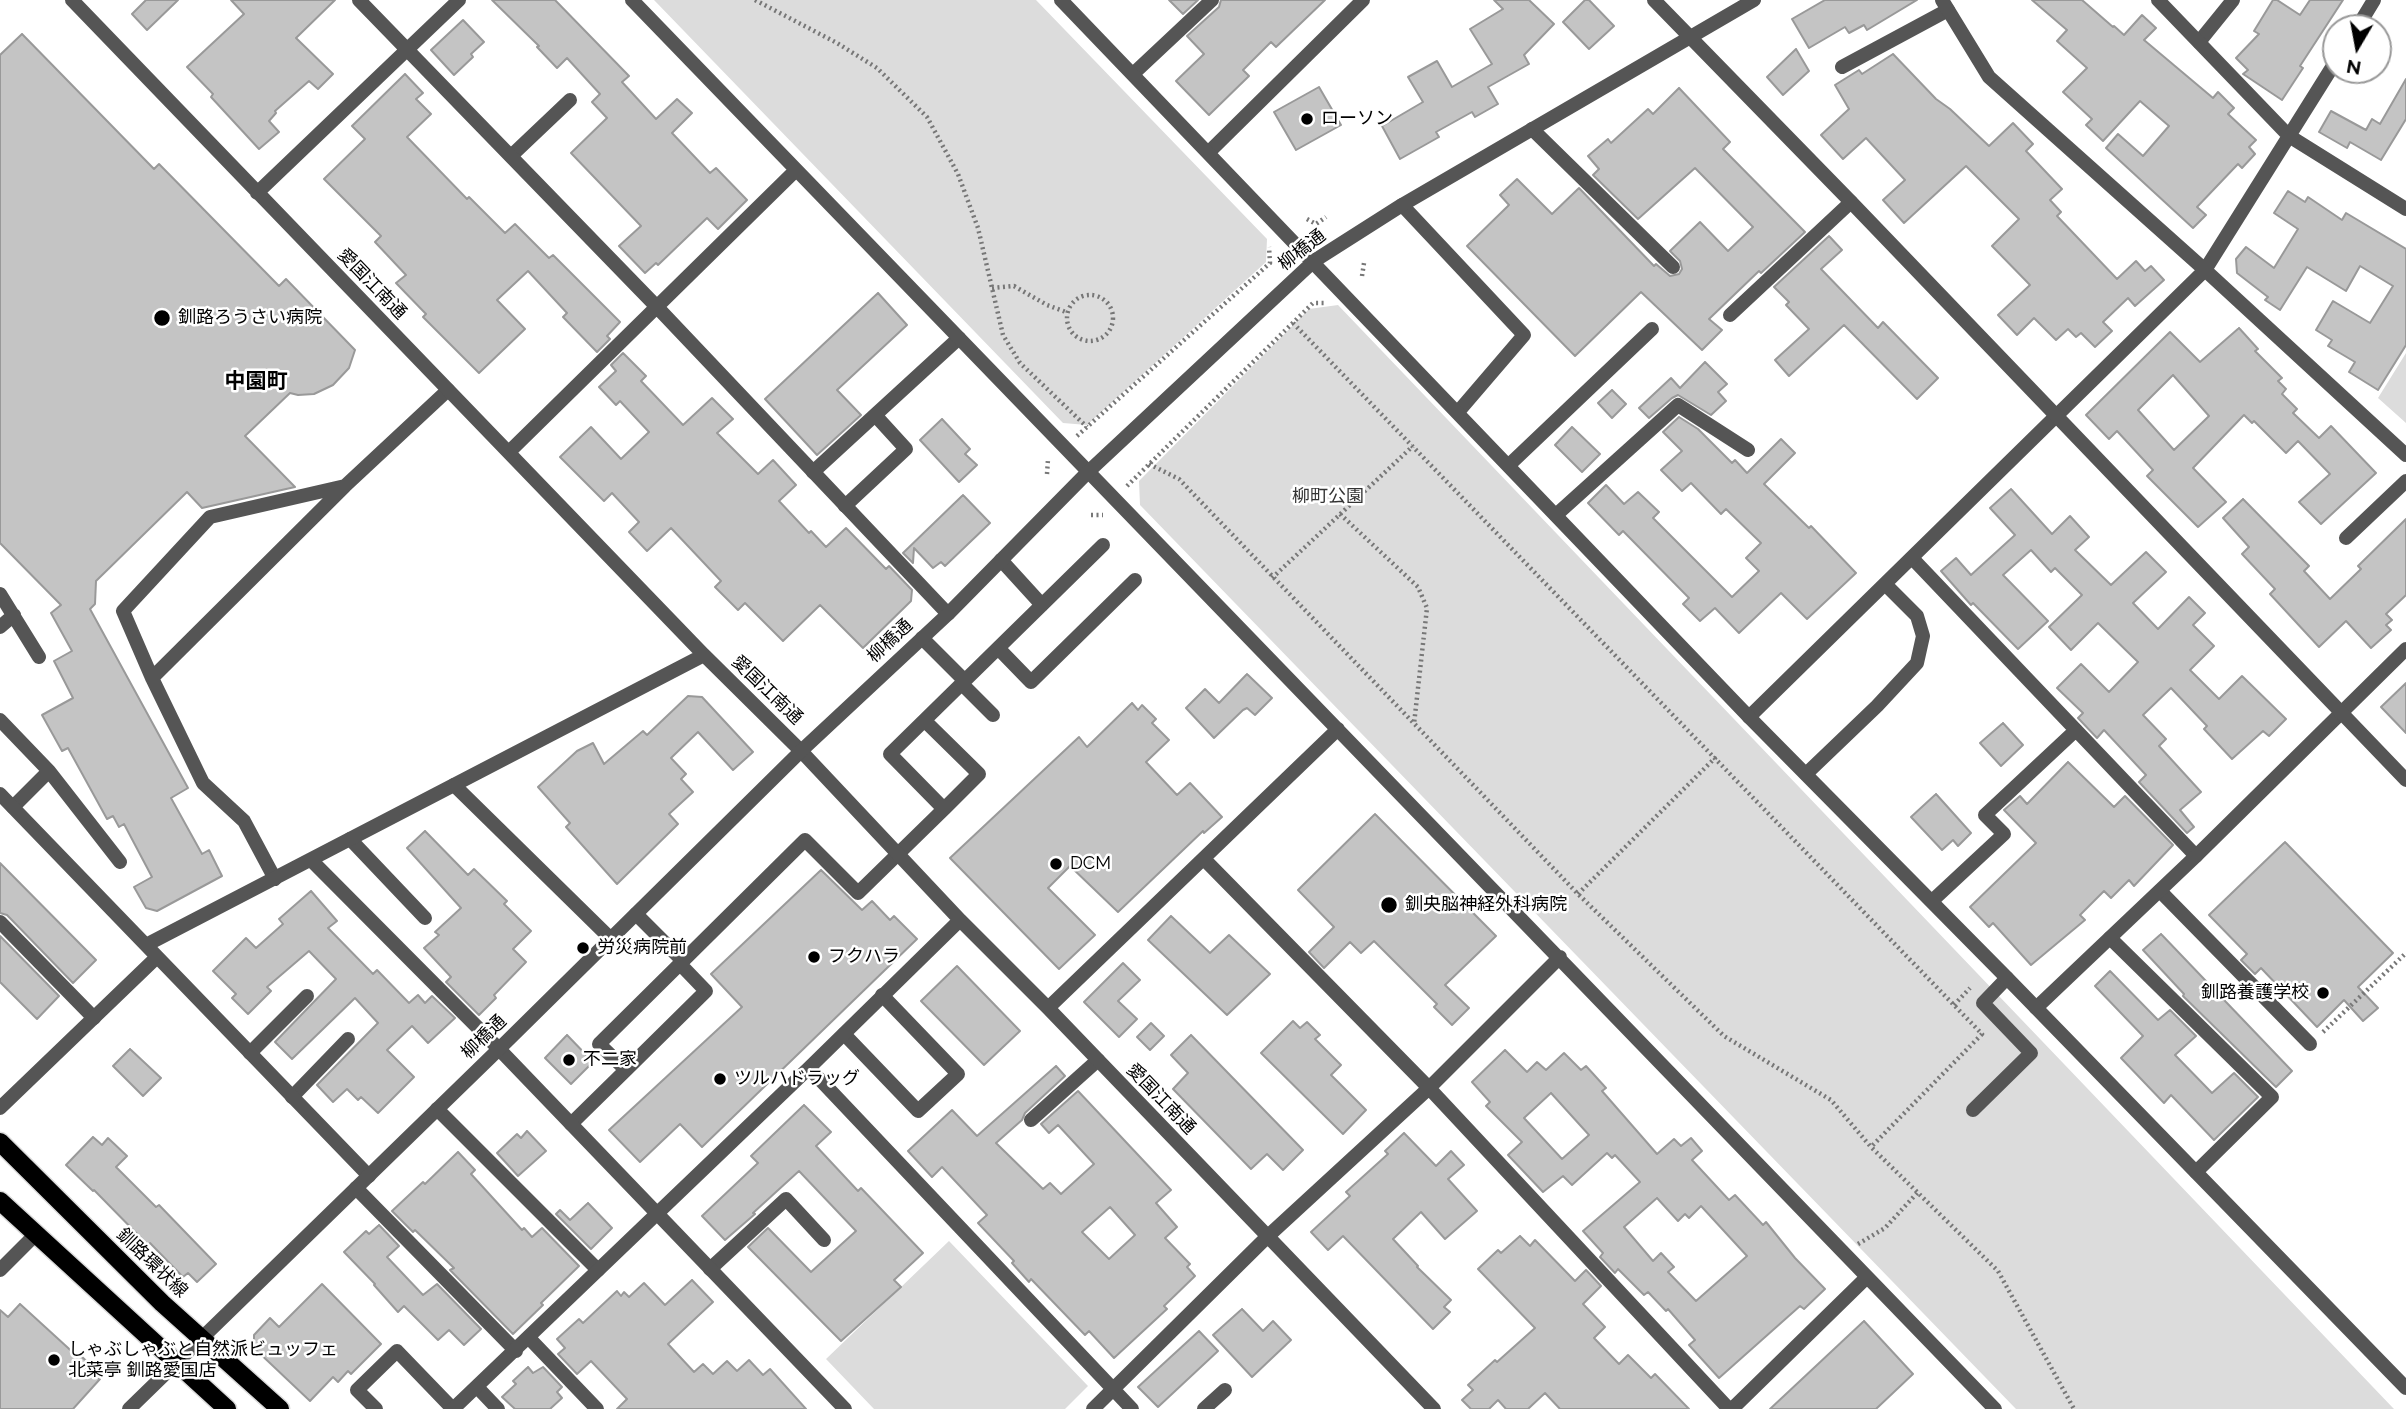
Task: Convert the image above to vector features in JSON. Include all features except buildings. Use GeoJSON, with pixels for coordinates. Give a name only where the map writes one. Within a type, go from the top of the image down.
{"type":"FeatureCollection","features":[{"type":"Feature","properties":{"kind":"main road","name":"釧路環状線"},"geometry":{"type":"LineString","coordinates":[[0,1142],[162,1303],[280,1409]]}},
{"type":"Feature","properties":{"kind":"main road"},"geometry":{"type":"LineString","coordinates":[[0,1201],[227,1409]]}},
{"type":"Feature","properties":{"kind":"street","name":"愛国江南通"},"geometry":{"type":"LineString","coordinates":[[72,0],[704,655],[802,751],[960,920],[1434,1409]]}},
{"type":"Feature","properties":{"kind":"street"},"geometry":{"type":"LineString","coordinates":[[359,0],[657,307],[948,614]]}},
{"type":"Feature","properties":{"kind":"street"},"geometry":{"type":"LineString","coordinates":[[257,193],[459,0]]}},
{"type":"Feature","properties":{"kind":"street"},"geometry":{"type":"LineString","coordinates":[[632,0],[1995,1409]]}},
{"type":"Feature","properties":{"kind":"street"},"geometry":{"type":"LineString","coordinates":[[1061,0],[1749,717],[2406,1388]]}},
{"type":"Feature","properties":{"kind":"street"},"geometry":{"type":"LineString","coordinates":[[1133,74],[1212,0]]}},
{"type":"Feature","properties":{"kind":"street"},"geometry":{"type":"LineString","coordinates":[[1209,152],[1363,0]]}},
{"type":"Feature","properties":{"kind":"street"},"geometry":{"type":"LineString","coordinates":[[1654,0],[2406,780]]}},
{"type":"Feature","properties":{"kind":"street","name":"柳橋通"},"geometry":{"type":"LineString","coordinates":[[129,1409],[802,751],[948,614],[1087,473],[1314,261],[1402,205],[1754,0]]}},
{"type":"Feature","properties":{"kind":"street"},"geometry":{"type":"LineString","coordinates":[[2158,0],[2290,136],[2406,209]]}},
{"type":"Feature","properties":{"kind":"street"},"geometry":{"type":"LineString","coordinates":[[2199,42],[2233,0]]}},
{"type":"Feature","properties":{"kind":"street"},"geometry":{"type":"LineString","coordinates":[[1842,67],[1945,5],[1989,77],[2406,455]]}},
{"type":"Feature","properties":{"kind":"street"},"geometry":{"type":"LineString","coordinates":[[1749,717],[2205,270],[2322,84]]}},
{"type":"Feature","properties":{"kind":"street"},"geometry":{"type":"LineString","coordinates":[[511,156],[570,100]]}},
{"type":"Feature","properties":{"kind":"street"},"geometry":{"type":"LineString","coordinates":[[1532,130],[1673,267]]}},
{"type":"Feature","properties":{"kind":"street"},"geometry":{"type":"LineString","coordinates":[[509,452],[796,170]]}},
{"type":"Feature","properties":{"kind":"street"},"geometry":{"type":"LineString","coordinates":[[1730,315],[1851,202]]}},
{"type":"Feature","properties":{"kind":"street"},"geometry":{"type":"LineString","coordinates":[[1402,205],[1524,335],[1458,412]]}},
{"type":"Feature","properties":{"kind":"street"},"geometry":{"type":"LineString","coordinates":[[1508,465],[1652,329]]}},
{"type":"Feature","properties":{"kind":"street"},"geometry":{"type":"LineString","coordinates":[[813,472],[958,338]]}},
{"type":"Feature","properties":{"kind":"street"},"geometry":{"type":"LineString","coordinates":[[152,678],[345,486],[448,390]]}},
{"type":"Feature","properties":{"kind":"street"},"geometry":{"type":"LineString","coordinates":[[1556,515],[1678,405],[1748,450]]}},
{"type":"Feature","properties":{"kind":"street"},"geometry":{"type":"LineString","coordinates":[[845,506],[906,449],[875,415]]}},
{"type":"Feature","properties":{"kind":"street"},"geometry":{"type":"LineString","coordinates":[[2346,538],[2406,481]]}},
{"type":"Feature","properties":{"kind":"street"},"geometry":{"type":"LineString","coordinates":[[275,878],[244,821],[203,783],[152,678],[124,611],[209,517],[345,486]]}},
{"type":"Feature","properties":{"kind":"street"},"geometry":{"type":"LineString","coordinates":[[944,809],[890,754],[1103,545]]}},
{"type":"Feature","properties":{"kind":"street"},"geometry":{"type":"LineString","coordinates":[[1912,558],[2196,856]]}},
{"type":"Feature","properties":{"kind":"street"},"geometry":{"type":"LineString","coordinates":[[1001,560],[1042,605]]}},
{"type":"Feature","properties":{"kind":"street"},"geometry":{"type":"LineString","coordinates":[[998,648],[1031,682],[1135,580]]}},
{"type":"Feature","properties":{"kind":"street"},"geometry":{"type":"LineString","coordinates":[[1806,774],[1877,706],[1917,663],[1923,636],[1917,616],[1885,584]]}},
{"type":"Feature","properties":{"kind":"street"},"geometry":{"type":"LineString","coordinates":[[0,594],[39,657]]}},
{"type":"Feature","properties":{"kind":"street"},"geometry":{"type":"LineString","coordinates":[[0,627],[14,615]]}},
{"type":"Feature","properties":{"kind":"street"},"geometry":{"type":"LineString","coordinates":[[922,638],[993,715]]}},
{"type":"Feature","properties":{"kind":"street"},"geometry":{"type":"LineString","coordinates":[[2036,1008],[2160,891],[2406,649]]}},
{"type":"Feature","properties":{"kind":"street"},"geometry":{"type":"LineString","coordinates":[[146,945],[704,655]]}},
{"type":"Feature","properties":{"kind":"street"},"geometry":{"type":"LineString","coordinates":[[0,720],[50,771],[120,862]]}},
{"type":"Feature","properties":{"kind":"street"},"geometry":{"type":"LineString","coordinates":[[625,1070],[599,1044],[805,840],[858,893],[979,774],[925,721]]}},
{"type":"Feature","properties":{"kind":"street"},"geometry":{"type":"LineString","coordinates":[[1048,1008],[1338,729]]}},
{"type":"Feature","properties":{"kind":"street"},"geometry":{"type":"LineString","coordinates":[[1932,901],[2004,834],[1985,814],[2076,730]]}},
{"type":"Feature","properties":{"kind":"street"},"geometry":{"type":"LineString","coordinates":[[13,807],[50,771]]}},
{"type":"Feature","properties":{"kind":"street"},"geometry":{"type":"LineString","coordinates":[[454,785],[611,939]]}},
{"type":"Feature","properties":{"kind":"street"},"geometry":{"type":"LineString","coordinates":[[0,794],[369,1176]]}},
{"type":"Feature","properties":{"kind":"street"},"geometry":{"type":"LineString","coordinates":[[351,839],[425,918]]}},
{"type":"Feature","properties":{"kind":"street"},"geometry":{"type":"LineString","coordinates":[[1205,859],[1429,1088],[1730,1409],[1866,1278]]}},
{"type":"Feature","properties":{"kind":"street"},"geometry":{"type":"LineString","coordinates":[[311,860],[499,1049],[845,1409]]}},
{"type":"Feature","properties":{"kind":"street"},"geometry":{"type":"LineString","coordinates":[[2160,891],[2310,1044]]}},
{"type":"Feature","properties":{"kind":"street"},"geometry":{"type":"LineString","coordinates":[[571,1124],[706,991],[636,914]]}},
{"type":"Feature","properties":{"kind":"street"},"geometry":{"type":"LineString","coordinates":[[376,1409],[357,1390],[397,1351],[453,1409],[960,920]]}},
{"type":"Feature","properties":{"kind":"street"},"geometry":{"type":"LineString","coordinates":[[0,922],[94,1018]]}},
{"type":"Feature","properties":{"kind":"street"},"geometry":{"type":"LineString","coordinates":[[2110,938],[2272,1097],[2196,1172]]}},
{"type":"Feature","properties":{"kind":"street"},"geometry":{"type":"LineString","coordinates":[[0,1108],[157,957]]}},
{"type":"Feature","properties":{"kind":"street"},"geometry":{"type":"LineString","coordinates":[[1093,1409],[1267,1237],[1429,1088],[1560,957]]}},
{"type":"Feature","properties":{"kind":"street"},"geometry":{"type":"LineString","coordinates":[[1973,1110],[2031,1053],[1983,1003],[2007,978]]}},
{"type":"Feature","properties":{"kind":"street"},"geometry":{"type":"LineString","coordinates":[[844,1034],[918,1111],[958,1074],[882,995]]}},
{"type":"Feature","properties":{"kind":"street"},"geometry":{"type":"LineString","coordinates":[[250,1053],[307,996]]}},
{"type":"Feature","properties":{"kind":"street"},"geometry":{"type":"LineString","coordinates":[[292,1097],[348,1039]]}},
{"type":"Feature","properties":{"kind":"street"},"geometry":{"type":"LineString","coordinates":[[1031,1120],[1098,1060]]}},
{"type":"Feature","properties":{"kind":"street"},"geometry":{"type":"LineString","coordinates":[[809,1068],[1132,1409]]}},
{"type":"Feature","properties":{"kind":"street"},"geometry":{"type":"LineString","coordinates":[[437,1110],[598,1270]]}},
{"type":"Feature","properties":{"kind":"street"},"geometry":{"type":"LineString","coordinates":[[356,1188],[516,1351]]}},
{"type":"Feature","properties":{"kind":"street"},"geometry":{"type":"LineString","coordinates":[[710,1269],[786,1199],[824,1240]]}},
{"type":"Feature","properties":{"kind":"street"},"geometry":{"type":"LineString","coordinates":[[0,1270],[34,1235]]}},
{"type":"Feature","properties":{"kind":"street"},"geometry":{"type":"LineString","coordinates":[[529,1338],[597,1409]]}},
{"type":"Feature","properties":{"kind":"street"},"geometry":{"type":"LineString","coordinates":[[477,1387],[498,1409]]}},
{"type":"Feature","properties":{"kind":"street"},"geometry":{"type":"LineString","coordinates":[[1204,1409],[1226,1390]]}},
{"type":"Feature","properties":{"kind":"path"},"geometry":{"type":"LineString","coordinates":[[755,0],[837,43],[877,68],[927,117],[958,174],[978,228],[1003,335],[1020,363],[1087,427]]}},
{"type":"Feature","properties":{"kind":"path"},"geometry":{"type":"LineString","coordinates":[[1307,219],[1316,224],[1326,216]]}},
{"type":"Feature","properties":{"kind":"path"},"geometry":{"type":"LineString","coordinates":[[1077,436],[1270,262],[1269,247]]}},
{"type":"Feature","properties":{"kind":"path"},"geometry":{"type":"LineString","coordinates":[[1363,276],[1364,263]]}},
{"type":"Feature","properties":{"kind":"path"},"geometry":{"type":"LineString","coordinates":[[992,288],[1014,286],[1047,305],[1066,312]]}},
{"type":"Feature","properties":{"kind":"path"},"geometry":{"type":"LineString","coordinates":[[1086,295],[1099,296],[1110,305],[1114,318],[1110,331],[1100,340],[1087,342],[1074,337],[1067,326],[1066,312],[1073,301],[1086,295]]}},
{"type":"Feature","properties":{"kind":"path"},"geometry":{"type":"LineString","coordinates":[[1127,487],[1313,303],[1330,303]]}},
{"type":"Feature","properties":{"kind":"path"},"geometry":{"type":"LineString","coordinates":[[1293,323],[1982,1034],[1871,1147]]}},
{"type":"Feature","properties":{"kind":"path"},"geometry":{"type":"LineString","coordinates":[[1272,578],[1413,446]]}},
{"type":"Feature","properties":{"kind":"path"},"geometry":{"type":"LineString","coordinates":[[1047,474],[1048,459]]}},
{"type":"Feature","properties":{"kind":"path"},"geometry":{"type":"LineString","coordinates":[[1149,464],[1179,479],[1578,894],[1724,1036],[1831,1100],[1871,1147],[1998,1271],[2074,1409]]}},
{"type":"Feature","properties":{"kind":"path"},"geometry":{"type":"LineString","coordinates":[[1340,514],[1418,587],[1427,608],[1414,725]]}},
{"type":"Feature","properties":{"kind":"path"},"geometry":{"type":"LineString","coordinates":[[1091,515],[1103,515]]}},
{"type":"Feature","properties":{"kind":"path"},"geometry":{"type":"LineString","coordinates":[[1578,894],[1716,757]]}},
{"type":"Feature","properties":{"kind":"path"},"geometry":{"type":"LineString","coordinates":[[2310,1044],[2406,953]]}},
{"type":"Feature","properties":{"kind":"path"},"geometry":{"type":"LineString","coordinates":[[1842,1253],[1885,1228],[1918,1192]]}},
{"type":"Feature","properties":{"kind":"green space"},"geometry":{"type":"Polygon","coordinates":[[[654,0],[1036,0],[1267,239],[1266,262],[1087,425],[1063,423],[654,0]]]}},
{"type":"Feature","properties":{"kind":"green space","name":"柳町公園"},"geometry":{"type":"Polygon","coordinates":[[[1338,305],[2394,1409],[2016,1409],[1140,505],[1139,481],[1309,309],[1338,305]]]}},
{"type":"Feature","properties":{"kind":"green space"},"geometry":{"type":"Polygon","coordinates":[[[2406,353],[2406,423],[2378,398],[2406,353]]]}},
{"type":"Feature","properties":{"kind":"green space"},"geometry":{"type":"Polygon","coordinates":[[[949,1241],[1088,1386],[1065,1409],[874,1409],[826,1359],[949,1241]]]}},
{"type":"Feature","properties":{"kind":"place","name":"ローソン"},"geometry":{"type":"Point","coordinates":[1307,119]}},
{"type":"Feature","properties":{"kind":"place","name":"釧路ろうさい病院"},"geometry":{"type":"Point","coordinates":[162,318]}},
{"type":"Feature","properties":{"kind":"place","name":"DCM"},"geometry":{"type":"Point","coordinates":[1056,864]}},
{"type":"Feature","properties":{"kind":"place","name":"釧央脳神経外科病院"},"geometry":{"type":"Point","coordinates":[1389,905]}},
{"type":"Feature","properties":{"kind":"place","name":"労災病院前"},"geometry":{"type":"Point","coordinates":[583,948]}},
{"type":"Feature","properties":{"kind":"place","name":"フクハラ"},"geometry":{"type":"Point","coordinates":[814,957]}},
{"type":"Feature","properties":{"kind":"place","name":"釧路養護学校"},"geometry":{"type":"Point","coordinates":[2323,993]}},
{"type":"Feature","properties":{"kind":"place","name":"不二家"},"geometry":{"type":"Point","coordinates":[569,1060]}},
{"type":"Feature","properties":{"kind":"place","name":"ツルハドラッグ"},"geometry":{"type":"Point","coordinates":[720,1079]}},
{"type":"Feature","properties":{"kind":"place","name":"しゃぶしゃぶと自然派ビュッフェ 北菜亭 釧路愛国店"},"geometry":{"type":"Point","coordinates":[54,1360]}},
{"type":"Feature","properties":{"kind":"district","name":"中園町"},"geometry":{"type":"Point","coordinates":[256,382]}}]}
